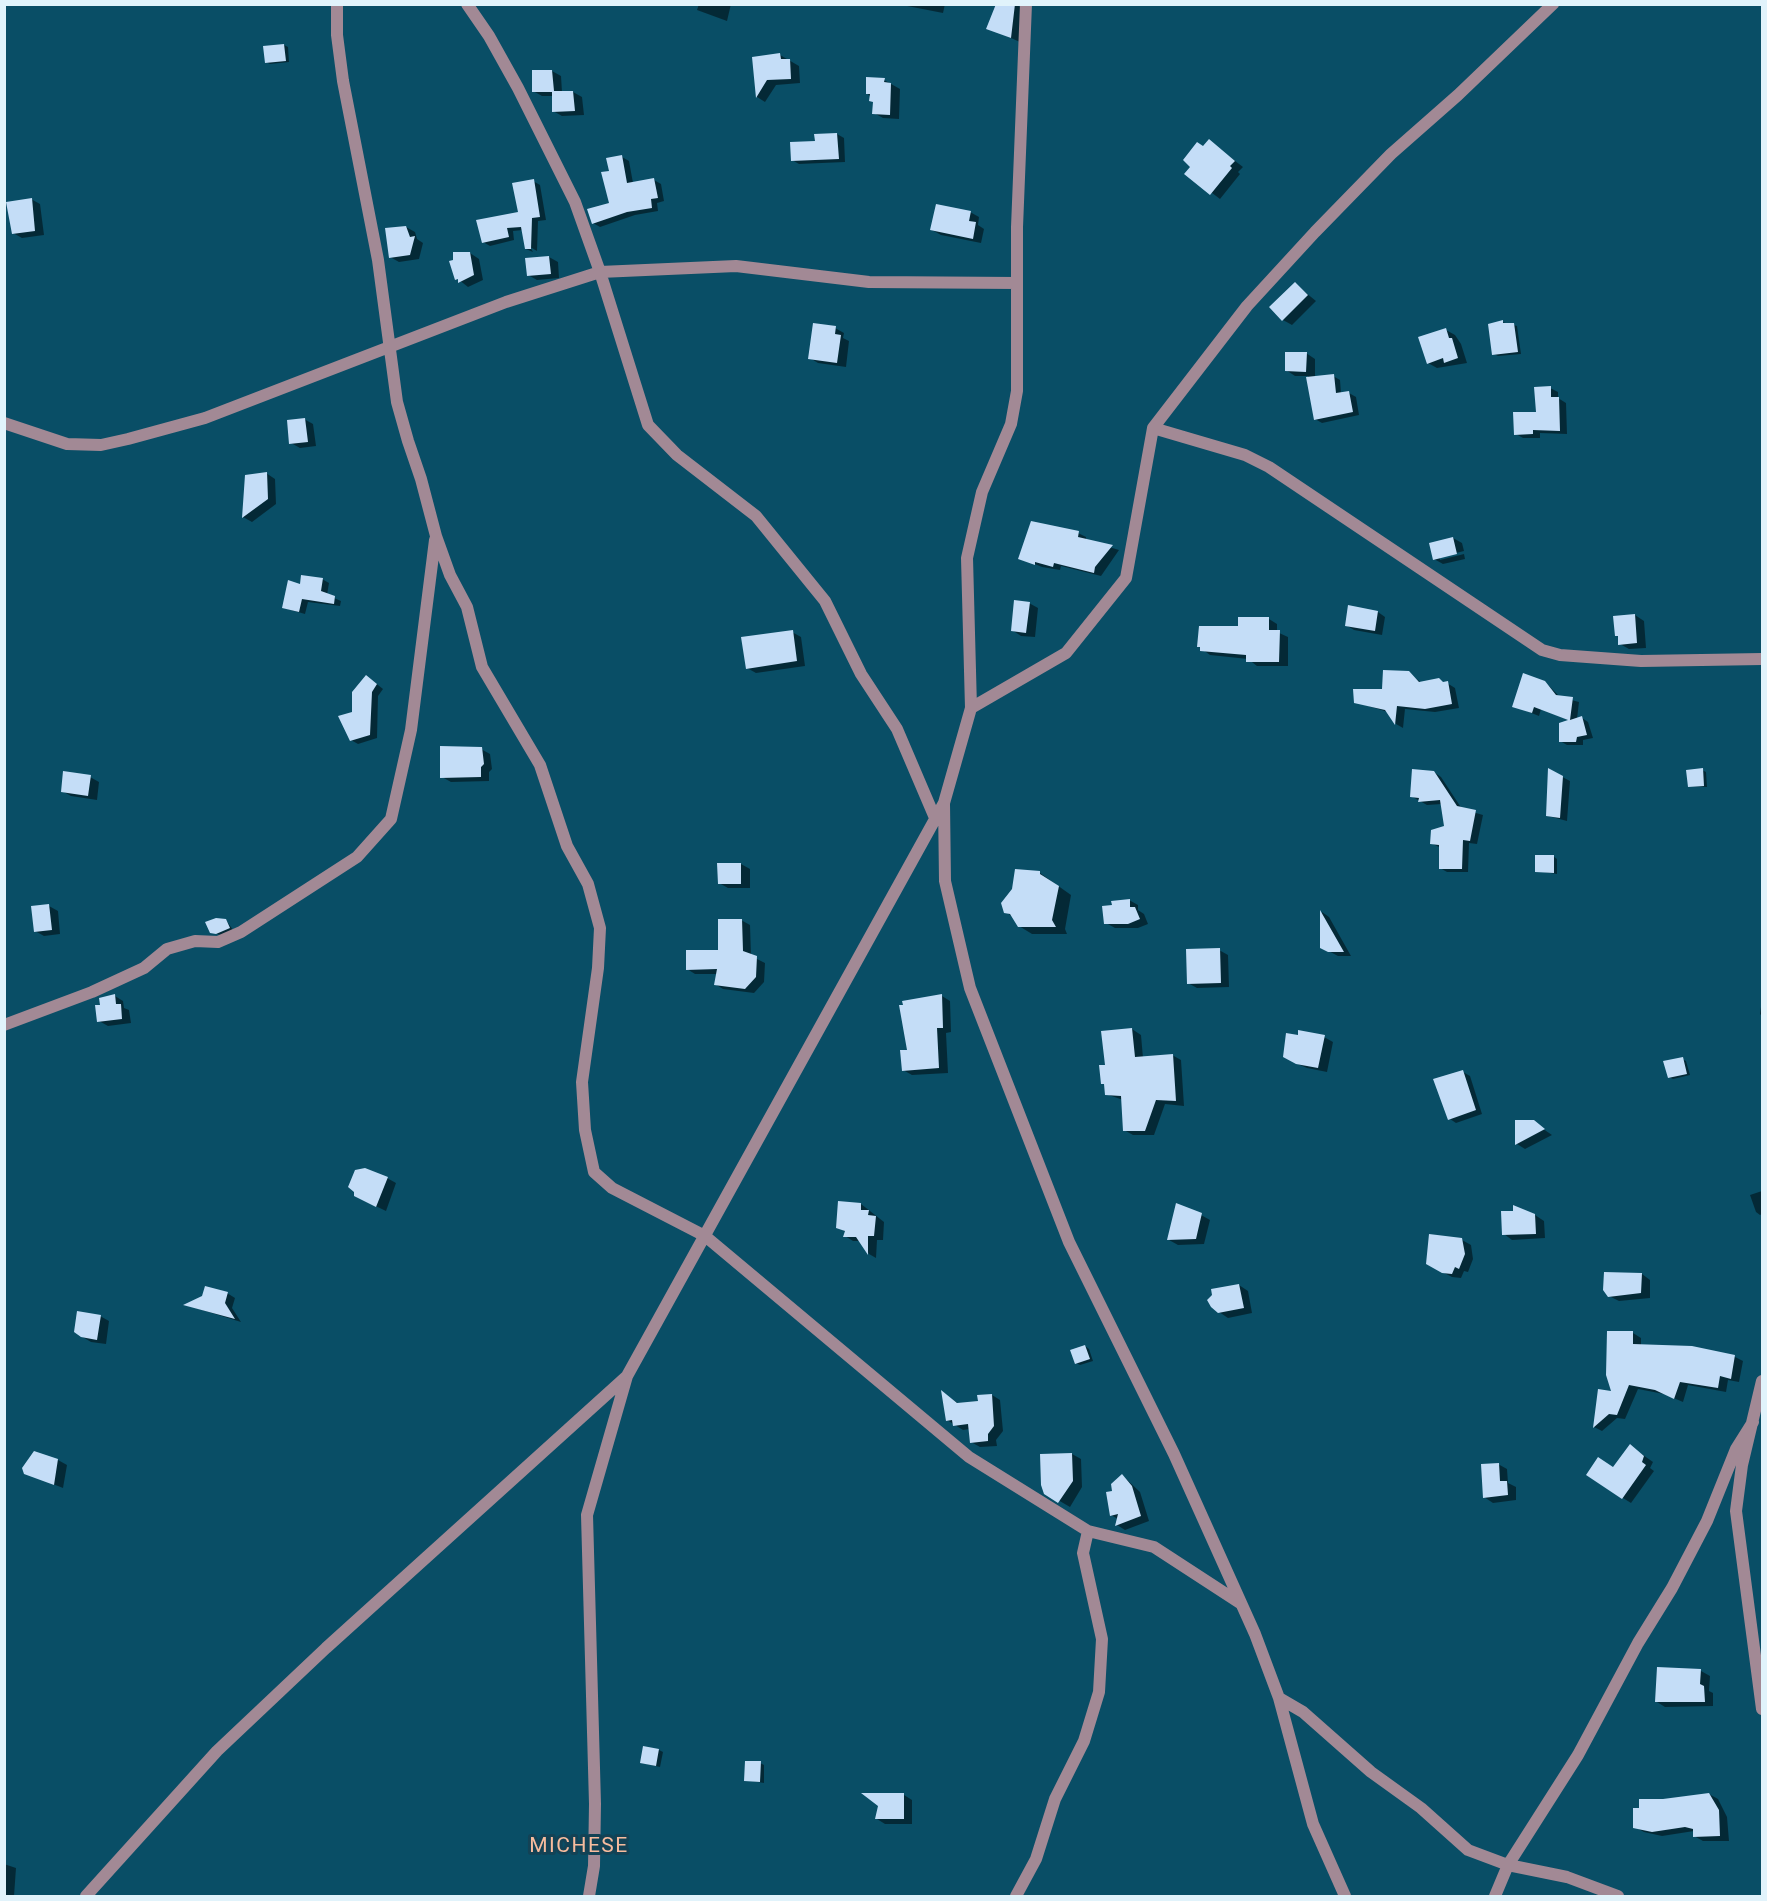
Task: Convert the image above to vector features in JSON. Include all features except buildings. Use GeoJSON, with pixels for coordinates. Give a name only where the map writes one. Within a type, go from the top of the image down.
{"type":"FeatureCollection","features":[{"type":"Feature","properties":{"kind":"street"},"geometry":{"type":"LineString","coordinates":[[337,4],[337,35],[343,81],[378,260],[397,402],[436,536],[450,575],[467,608],[482,667],[540,765],[567,846],[588,884],[600,928],[598,968],[582,1082],[585,1130],[594,1172],[612,1188],[705,1236],[969,1457],[1088,1531],[1154,1547],[1241,1603]]}},
{"type":"Feature","properties":{"kind":"street"},"geometry":{"type":"LineString","coordinates":[[467,4],[489,36],[518,88],[574,202],[600,272],[648,425],[677,455],[756,516],[825,601],[861,674],[897,729],[935,818]]}},
{"type":"Feature","properties":{"kind":"street"},"geometry":{"type":"LineString","coordinates":[[590,1896],[594,1866],[595,1804],[587,1515],[627,1376],[944,802],[971,708],[967,558],[982,492],[1011,424],[1017,390],[1017,283],[1026,4]]}},
{"type":"Feature","properties":{"kind":"street"},"geometry":{"type":"LineString","coordinates":[[971,708],[1066,653],[1126,578],[1153,428],[1246,306],[1391,154],[1458,95],[1553,4]]}},
{"type":"Feature","properties":{"kind":"street"},"geometry":{"type":"LineString","coordinates":[[4,423],[67,444],[101,445],[205,418],[506,302],[600,272],[736,266],[869,282],[1017,283]]}},
{"type":"Feature","properties":{"kind":"street"},"geometry":{"type":"LineString","coordinates":[[1153,428],[1245,455],[1269,467],[1542,650],[1560,655],[1641,661],[1762,659]]}},
{"type":"Feature","properties":{"kind":"street"},"geometry":{"type":"LineString","coordinates":[[4,1025],[92,992],[144,969],[167,949],[195,941],[218,942],[241,932],[357,857],[391,819],[411,729],[436,536]]}},
{"type":"Feature","properties":{"kind":"street"},"geometry":{"type":"LineString","coordinates":[[944,802],[945,881],[970,988],[1069,1242],[1174,1454],[1241,1603],[1279,1698],[1313,1824],[1345,1896]]}},
{"type":"Feature","properties":{"kind":"street"},"geometry":{"type":"LineString","coordinates":[[86,1896],[217,1751],[326,1648],[627,1376]]}},
{"type":"Feature","properties":{"kind":"street"},"geometry":{"type":"LineString","coordinates":[[1762,1381],[1742,1465],[1736,1511],[1762,1709]]}},
{"type":"Feature","properties":{"kind":"street"},"geometry":{"type":"LineString","coordinates":[[1496,1896],[1508,1865],[1578,1755],[1638,1643],[1672,1588],[1707,1521],[1737,1449],[1753,1422]]}},
{"type":"Feature","properties":{"kind":"street"},"geometry":{"type":"LineString","coordinates":[[1016,1896],[1036,1859],[1055,1799],[1084,1741],[1099,1692],[1102,1639],[1083,1553],[1088,1531]]}},
{"type":"Feature","properties":{"kind":"street"},"geometry":{"type":"LineString","coordinates":[[1279,1698],[1303,1712],[1363,1766],[1421,1808],[1468,1851],[1508,1865],[1567,1877],[1618,1896]]}},
{"type":"Feature","properties":{"kind":"district","name":"MICHESE"},"geometry":{"type":"Point","coordinates":[579,1847]}}]}
